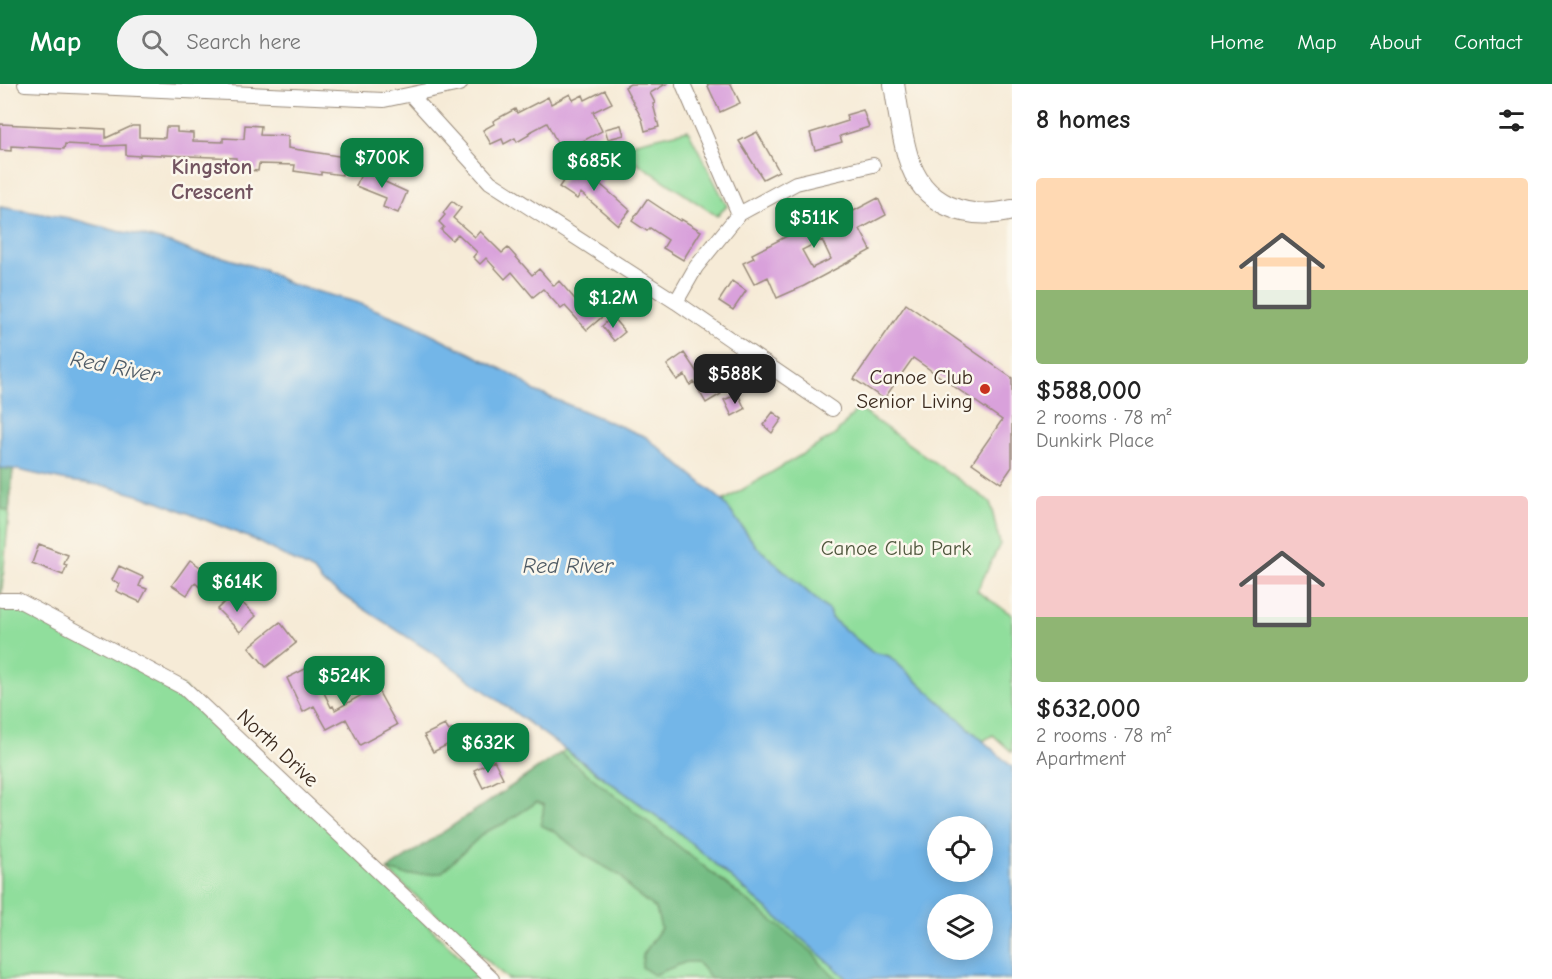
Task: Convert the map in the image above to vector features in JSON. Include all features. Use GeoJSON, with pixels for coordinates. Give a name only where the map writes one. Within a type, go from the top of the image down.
{"type":"FeatureCollection","features":[{"type":"Feature","properties":{"kind":"main road"},"geometry":{"type":"LineString","coordinates":[[894,84],[908,157],[916,175],[931,195],[942,203],[964,212],[981,214],[1012,210]]}},
{"type":"Feature","properties":{"kind":"street"},"geometry":{"type":"LineString","coordinates":[[25,84],[384,100],[460,84]]}},
{"type":"Feature","properties":{"kind":"street"},"geometry":{"type":"LineString","coordinates":[[682,84],[739,214]]}},
{"type":"Feature","properties":{"kind":"street"},"geometry":{"type":"LineString","coordinates":[[411,95],[490,182],[676,302],[832,408]]}},
{"type":"Feature","properties":{"kind":"street"},"geometry":{"type":"LineString","coordinates":[[676,302],[696,267],[739,214],[796,183],[873,165]]}},
{"type":"Feature","properties":{"kind":"street","name":"North Drive"},"geometry":{"type":"LineString","coordinates":[[1,600],[18,600],[184,688],[492,979]]}},
{"type":"Feature","properties":{"kind":"green space"},"geometry":{"type":"Polygon","coordinates":[[[688,130],[727,206],[717,216],[614,147],[688,130]]]}},
{"type":"Feature","properties":{"kind":"green space","name":"Canoe Club Park"},"geometry":{"type":"Polygon","coordinates":[[[858,408],[990,502],[1000,544],[977,591],[1012,615],[1012,752],[993,735],[983,741],[889,656],[872,652],[831,618],[829,611],[756,546],[723,501],[835,435],[858,408]]]}},
{"type":"Feature","properties":{"kind":"green space"},"geometry":{"type":"Polygon","coordinates":[[[0,468],[13,469],[1,600],[18,600],[184,688],[483,979],[0,979],[0,468]]]}},
{"type":"Feature","properties":{"kind":"green space"},"geometry":{"type":"Polygon","coordinates":[[[0,468],[13,469],[9,512],[0,508],[0,468]]]}},
{"type":"Feature","properties":{"kind":"green space"},"geometry":{"type":"Polygon","coordinates":[[[565,750],[677,831],[848,979],[508,979],[387,870],[565,750]]]}},
{"type":"Feature","properties":{"kind":"green space"},"geometry":{"type":"Polygon","coordinates":[[[561,753],[812,952],[838,979],[712,979],[697,962],[686,962],[654,975],[642,967],[643,955],[661,928],[656,909],[631,890],[621,876],[584,855],[555,832],[541,825],[544,805],[537,802],[503,824],[485,832],[441,873],[407,875],[387,870],[561,753]]]}},
{"type":"Feature","properties":{"kind":"water","name":"Red River"},"geometry":{"type":"Polygon","coordinates":[[[0,207],[69,218],[141,235],[196,253],[223,257],[265,270],[290,284],[356,302],[412,324],[517,377],[535,391],[646,437],[723,501],[756,546],[829,611],[831,618],[872,652],[889,656],[1012,767],[1012,979],[848,979],[677,831],[437,656],[322,582],[314,571],[250,538],[158,501],[106,486],[63,480],[0,468],[0,207]]]}},
{"type":"Feature","properties":{"kind":"building"},"geometry":{"type":"Polygon","coordinates":[[[630,84],[666,84],[650,93],[655,103],[653,104],[659,127],[645,131],[642,119],[625,87],[630,84]]]}},
{"type":"Feature","properties":{"kind":"building"},"geometry":{"type":"Polygon","coordinates":[[[707,84],[731,84],[740,103],[720,112],[707,84]]]}},
{"type":"Feature","properties":{"kind":"building"},"geometry":{"type":"Polygon","coordinates":[[[605,90],[612,103],[593,112],[602,131],[562,152],[547,123],[517,142],[515,138],[504,144],[502,139],[491,144],[483,130],[494,124],[493,121],[515,109],[517,113],[548,97],[551,104],[570,94],[573,100],[583,95],[585,100],[605,90]]]}},
{"type":"Feature","properties":{"kind":"building"},"geometry":{"type":"Polygon","coordinates":[[[863,110],[869,127],[840,136],[842,142],[815,150],[810,133],[848,121],[846,115],[863,110]]]}},
{"type":"Feature","properties":{"kind":"building"},"geometry":{"type":"Polygon","coordinates":[[[0,124],[106,129],[106,138],[132,126],[139,126],[139,137],[165,138],[166,127],[177,127],[177,132],[193,133],[193,141],[223,142],[223,138],[244,139],[245,125],[261,126],[260,135],[288,136],[288,148],[345,157],[342,175],[321,172],[321,175],[294,171],[295,165],[259,164],[258,171],[247,170],[248,165],[236,164],[236,158],[126,155],[126,145],[65,144],[64,149],[11,146],[11,151],[0,150],[0,124]]]}},
{"type":"Feature","properties":{"kind":"building"},"geometry":{"type":"Polygon","coordinates":[[[621,125],[624,135],[608,139],[605,129],[621,125]]]}},
{"type":"Feature","properties":{"kind":"building"},"geometry":{"type":"Polygon","coordinates":[[[757,132],[779,171],[763,179],[739,141],[757,132]]]}},
{"type":"Feature","properties":{"kind":"building"},"geometry":{"type":"Polygon","coordinates":[[[578,160],[604,179],[600,184],[630,210],[618,225],[581,193],[577,199],[559,187],[578,160]]]}},
{"type":"Feature","properties":{"kind":"building"},"geometry":{"type":"Polygon","coordinates":[[[364,167],[385,176],[383,181],[407,192],[398,213],[383,207],[386,198],[356,186],[364,167]]]}},
{"type":"Feature","properties":{"kind":"building"},"geometry":{"type":"Polygon","coordinates":[[[878,198],[886,215],[860,229],[871,250],[777,298],[768,277],[754,284],[743,263],[754,258],[752,254],[797,231],[795,228],[843,205],[848,214],[878,198]],[[822,240],[802,250],[812,268],[831,259],[822,240]]]}},
{"type":"Feature","properties":{"kind":"building"},"geometry":{"type":"Polygon","coordinates":[[[647,199],[680,221],[681,219],[701,231],[683,260],[663,248],[668,240],[650,228],[647,231],[632,221],[647,199]]]}},
{"type":"Feature","properties":{"kind":"building"},"geometry":{"type":"Polygon","coordinates":[[[452,201],[461,208],[453,218],[475,237],[480,231],[502,253],[508,248],[532,275],[539,269],[554,286],[559,281],[581,306],[587,301],[602,317],[587,330],[565,306],[561,309],[543,289],[533,297],[512,272],[505,279],[486,258],[480,264],[473,257],[477,252],[458,234],[452,240],[441,230],[444,227],[439,222],[452,201]]]}},
{"type":"Feature","properties":{"kind":"building"},"geometry":{"type":"Polygon","coordinates":[[[732,281],[746,291],[733,310],[719,301],[732,281]]]}},
{"type":"Feature","properties":{"kind":"building","name":"Canoe Club Senior Living"},"geometry":{"type":"Polygon","coordinates":[[[906,304],[1012,378],[1012,467],[1001,483],[972,463],[1002,420],[913,358],[884,399],[854,379],[906,304]]]}},
{"type":"Feature","properties":{"kind":"building"},"geometry":{"type":"Polygon","coordinates":[[[612,317],[625,332],[614,341],[602,326],[612,317]]]}},
{"type":"Feature","properties":{"kind":"building"},"geometry":{"type":"Polygon","coordinates":[[[684,353],[698,374],[706,369],[721,394],[706,403],[694,382],[690,385],[685,375],[677,380],[667,365],[684,353]]]}},
{"type":"Feature","properties":{"kind":"building"},"geometry":{"type":"Polygon","coordinates":[[[738,394],[745,409],[732,416],[724,400],[738,394]]]}},
{"type":"Feature","properties":{"kind":"building"},"geometry":{"type":"Polygon","coordinates":[[[773,412],[782,419],[772,433],[763,425],[773,412]]]}},
{"type":"Feature","properties":{"kind":"building"},"geometry":{"type":"Polygon","coordinates":[[[39,544],[68,555],[63,575],[32,563],[39,544]]]}},
{"type":"Feature","properties":{"kind":"building"},"geometry":{"type":"Polygon","coordinates":[[[190,560],[215,577],[206,591],[195,583],[187,595],[172,585],[190,560]]]}},
{"type":"Feature","properties":{"kind":"building"},"geometry":{"type":"Polygon","coordinates":[[[119,566],[143,577],[139,586],[147,589],[140,602],[116,591],[120,584],[112,580],[119,566]]]}},
{"type":"Feature","properties":{"kind":"building"},"geometry":{"type":"Polygon","coordinates":[[[233,594],[256,616],[240,632],[217,609],[233,594]]]}},
{"type":"Feature","properties":{"kind":"building"},"geometry":{"type":"Polygon","coordinates":[[[280,622],[296,643],[266,667],[249,647],[280,622]]]}},
{"type":"Feature","properties":{"kind":"building"},"geometry":{"type":"Polygon","coordinates":[[[311,666],[331,707],[333,706],[335,710],[376,687],[397,725],[360,745],[346,719],[327,729],[314,706],[303,712],[287,678],[311,666]]]}},
{"type":"Feature","properties":{"kind":"building"},"geometry":{"type":"Polygon","coordinates":[[[445,725],[449,731],[453,729],[459,739],[433,752],[424,735],[445,725]]]}},
{"type":"Feature","properties":{"kind":"building"},"geometry":{"type":"Polygon","coordinates":[[[494,760],[503,778],[483,788],[474,770],[494,760]]]}},
{"type":"Feature","properties":{"kind":"place","name":"Canoe Club Senior Living"},"geometry":{"type":"Point","coordinates":[985,389]}},
{"type":"Feature","properties":{"kind":"district","name":"Kingston Crescent"},"geometry":{"type":"Point","coordinates":[212,180]}}]}
